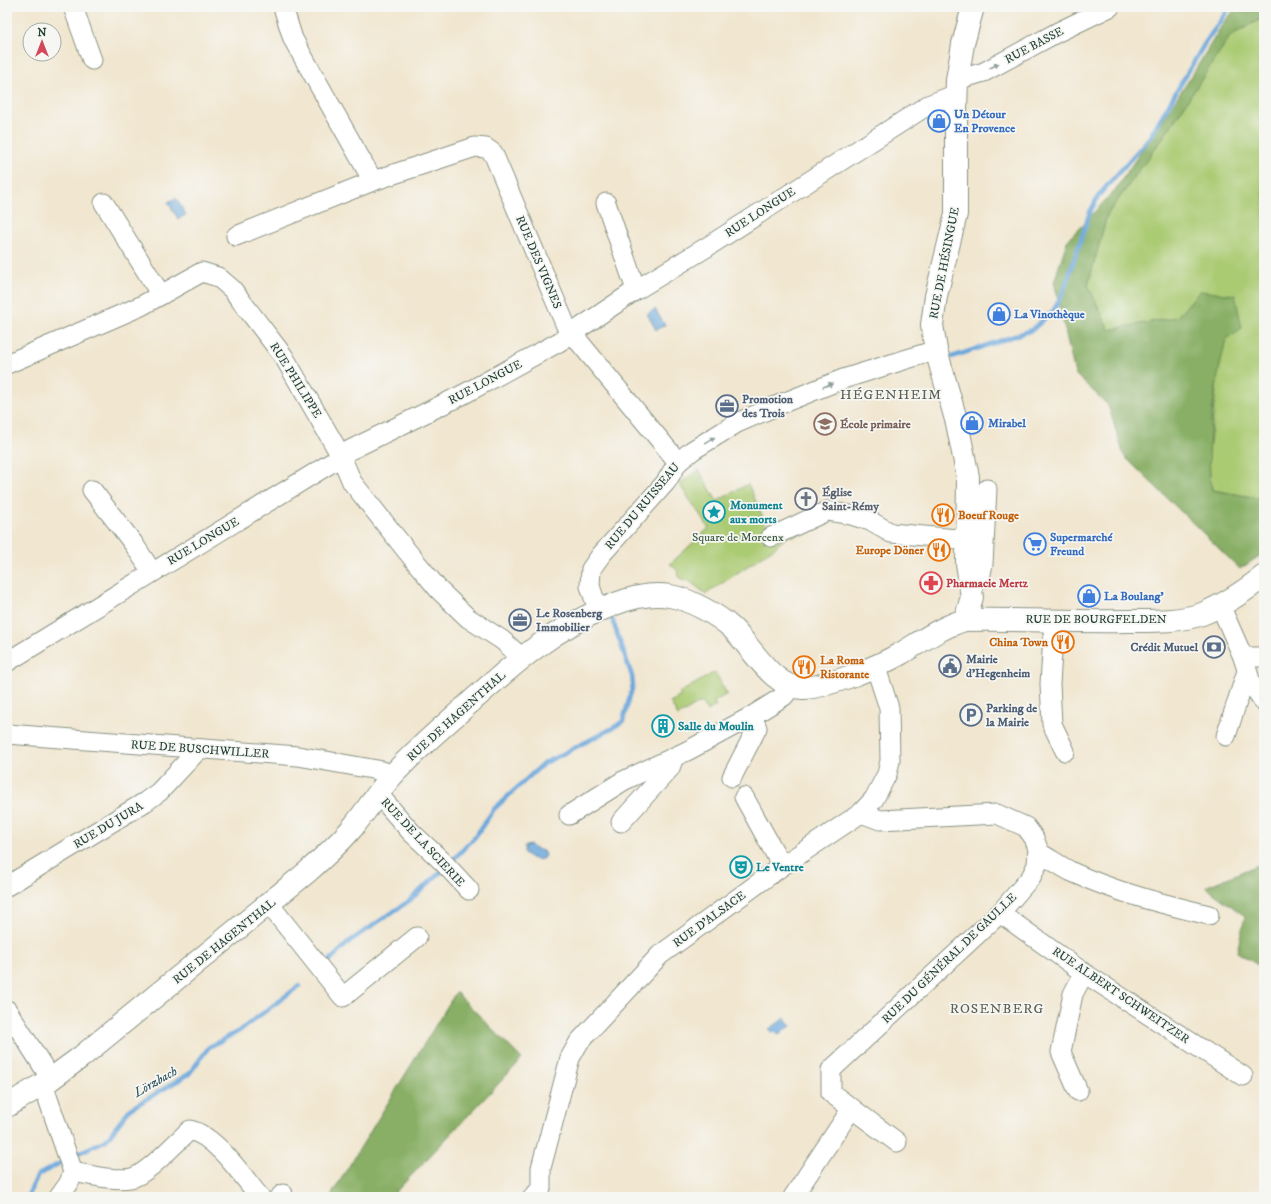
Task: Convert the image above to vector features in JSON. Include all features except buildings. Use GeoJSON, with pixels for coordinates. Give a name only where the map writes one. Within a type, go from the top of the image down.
{"type":"FeatureCollection","features":[{"type":"Feature","properties":{"kind":"main road","name":"RUE DE HÉSINGUE"},"geometry":{"type":"LineString","coordinates":[[965,620],[972,597],[967,563],[968,488],[965,458],[936,350],[932,325],[936,296],[956,214],[957,87],[967,11]]}},
{"type":"Feature","properties":{"kind":"main road","name":"RUE DE HÉSINGUE"},"geometry":{"type":"LineString","coordinates":[[965,620],[956,597],[967,563]]}},
{"type":"Feature","properties":{"kind":"main road","name":"RUE DE BOURGFELDEN"},"geometry":{"type":"LineString","coordinates":[[965,620],[1164,620],[1201,614],[1249,588],[1264,576]]}},
{"type":"Feature","properties":{"kind":"main road","name":"RUE DE HAGENTHAL"},"geometry":{"type":"LineString","coordinates":[[7,1106],[47,1082],[117,1029],[306,873],[341,840],[391,777],[442,728],[521,658],[553,634],[598,610],[634,597],[650,595],[673,597],[696,605],[731,627],[778,680],[791,688]]}},
{"type":"Feature","properties":{"kind":"main road"},"geometry":{"type":"LineString","coordinates":[[791,688],[817,686],[875,665],[898,655],[949,625],[965,620]]}},
{"type":"Feature","properties":{"kind":"street"},"geometry":{"type":"LineString","coordinates":[[73,7],[92,60]]}},
{"type":"Feature","properties":{"kind":"street"},"geometry":{"type":"LineString","coordinates":[[283,7],[293,39],[374,181]]}},
{"type":"Feature","properties":{"kind":"street","name":"RUE BASSE"},"geometry":{"type":"LineString","coordinates":[[957,87],[1058,32],[1110,7]]}},
{"type":"Feature","properties":{"kind":"street","name":"RUE LONGUE"},"geometry":{"type":"LineString","coordinates":[[7,662],[341,456],[464,394],[572,334],[636,290],[707,247],[957,87]]}},
{"type":"Feature","properties":{"kind":"street","name":"RUE DES VIGNES"},"geometry":{"type":"LineString","coordinates":[[236,236],[374,181],[475,147],[490,150],[493,153],[566,326],[678,462]]}},
{"type":"Feature","properties":{"kind":"street"},"geometry":{"type":"LineString","coordinates":[[104,203],[161,295]]}},
{"type":"Feature","properties":{"kind":"street"},"geometry":{"type":"LineString","coordinates":[[606,203],[636,290]]}},
{"type":"Feature","properties":{"kind":"street","name":"RUE PHILIPPE"},"geometry":{"type":"LineString","coordinates":[[7,364],[141,306],[202,272],[218,277],[232,289],[284,357],[341,456],[352,482],[439,590],[468,618],[502,640],[521,658]]}},
{"type":"Feature","properties":{"kind":"street","name":"RUE DU RUISSEAU"},"geometry":{"type":"LineString","coordinates":[[598,610],[590,586],[591,569],[601,555],[666,482],[678,462],[693,450],[737,423],[783,403],[843,380],[936,350]]}},
{"type":"Feature","properties":{"kind":"street"},"geometry":{"type":"LineString","coordinates":[[970,585],[980,579],[983,564],[987,489]]}},
{"type":"Feature","properties":{"kind":"street"},"geometry":{"type":"LineString","coordinates":[[92,490],[133,543],[152,572]]}},
{"type":"Feature","properties":{"kind":"street"},"geometry":{"type":"LineString","coordinates":[[771,537],[827,511],[870,520],[892,533],[968,540]]}},
{"type":"Feature","properties":{"kind":"street"},"geometry":{"type":"LineString","coordinates":[[1220,605],[1245,664],[1251,683],[1264,702]]}},
{"type":"Feature","properties":{"kind":"street"},"geometry":{"type":"LineString","coordinates":[[1054,620],[1050,684],[1052,724],[1065,751]]}},
{"type":"Feature","properties":{"kind":"street"},"geometry":{"type":"LineString","coordinates":[[1245,664],[1264,657]]}},
{"type":"Feature","properties":{"kind":"street"},"geometry":{"type":"LineString","coordinates":[[1226,736],[1245,664]]}},
{"type":"Feature","properties":{"kind":"street","name":"RUE D'ALSACE"},"geometry":{"type":"LineString","coordinates":[[541,1194],[541,1168],[570,1058],[579,1042],[660,954],[782,866],[861,813],[874,799],[887,774],[890,761],[889,708],[875,665]]}},
{"type":"Feature","properties":{"kind":"street"},"geometry":{"type":"LineString","coordinates":[[569,815],[642,771],[674,757],[752,716],[784,696],[791,688]]}},
{"type":"Feature","properties":{"kind":"street"},"geometry":{"type":"LineString","coordinates":[[732,777],[757,728],[752,716]]}},
{"type":"Feature","properties":{"kind":"street","name":"RUE DE BUSCHWILLER"},"geometry":{"type":"LineString","coordinates":[[7,734],[298,756],[383,771],[391,777]]}},
{"type":"Feature","properties":{"kind":"street","name":"RUE DU JURA"},"geometry":{"type":"LineString","coordinates":[[7,886],[159,792],[198,749]]}},
{"type":"Feature","properties":{"kind":"street"},"geometry":{"type":"LineString","coordinates":[[621,822],[670,768],[674,757]]}},
{"type":"Feature","properties":{"kind":"street","name":"RUE DE LA SCIERIE"},"geometry":{"type":"LineString","coordinates":[[378,794],[411,832],[447,866],[469,890]]}},
{"type":"Feature","properties":{"kind":"street"},"geometry":{"type":"LineString","coordinates":[[744,797],[782,866]]}},
{"type":"Feature","properties":{"kind":"street"},"geometry":{"type":"LineString","coordinates":[[861,813],[880,820],[997,814],[1013,819],[1026,827],[1034,838],[1038,852],[1071,871],[1088,879],[1153,902],[1209,915]]}},
{"type":"Feature","properties":{"kind":"street","name":"RUE DU GÉNÉRAL DE GAULLE"},"geometry":{"type":"LineString","coordinates":[[897,1142],[831,1093],[831,1070],[1000,913],[1031,877],[1037,865],[1038,852]]}},
{"type":"Feature","properties":{"kind":"street"},"geometry":{"type":"LineString","coordinates":[[269,904],[343,997],[417,937]]}},
{"type":"Feature","properties":{"kind":"street","name":"RUE ALBERT SCHWEITZER"},"geometry":{"type":"LineString","coordinates":[[1000,913],[1084,973],[1244,1076]]}},
{"type":"Feature","properties":{"kind":"street"},"geometry":{"type":"LineString","coordinates":[[1078,1091],[1061,1052],[1073,994],[1084,973]]}},
{"type":"Feature","properties":{"kind":"street"},"geometry":{"type":"LineString","coordinates":[[7,1010],[47,1082],[70,1164],[69,1183],[59,1197]]}},
{"type":"Feature","properties":{"kind":"street"},"geometry":{"type":"LineString","coordinates":[[793,1197],[852,1108]]}},
{"type":"Feature","properties":{"kind":"street"},"geometry":{"type":"LineString","coordinates":[[70,1164],[112,1178],[132,1178],[152,1165],[190,1130],[202,1135],[214,1144],[260,1197]]}},
{"type":"Feature","properties":{"kind":"green space"},"geometry":{"type":"Polygon","coordinates":[[[1237,7],[1264,7],[1264,17],[1230,36],[1169,129],[1107,215],[1088,285],[1109,330],[1177,317],[1200,291],[1235,295],[1242,328],[1226,339],[1212,414],[1209,453],[1212,490],[1264,499],[1264,553],[1240,569],[1124,456],[1108,405],[1075,374],[1054,282],[1067,241],[1115,190],[1191,77],[1224,22],[1237,7]]]}},
{"type":"Feature","properties":{"kind":"green space"},"geometry":{"type":"Polygon","coordinates":[[[1264,17],[1264,282],[1262,292],[1264,292],[1264,499],[1212,490],[1208,461],[1218,372],[1226,339],[1200,291],[1177,317],[1109,330],[1088,285],[1107,215],[1169,129],[1230,36],[1264,17]]]}},
{"type":"Feature","properties":{"kind":"green space","name":"Square de Morcenx"},"geometry":{"type":"Polygon","coordinates":[[[699,470],[717,501],[748,484],[774,542],[826,514],[836,521],[828,522],[792,537],[790,535],[776,547],[706,594],[688,580],[685,581],[680,578],[677,573],[678,571],[670,564],[709,528],[679,484],[699,470]]]}},
{"type":"Feature","properties":{"kind":"green space"},"geometry":{"type":"Polygon","coordinates":[[[715,672],[727,694],[714,702],[716,706],[707,711],[701,702],[678,716],[670,702],[681,696],[679,693],[715,672]]]}},
{"type":"Feature","properties":{"kind":"green space"},"geometry":{"type":"Polygon","coordinates":[[[1258,865],[1264,871],[1264,969],[1237,952],[1245,916],[1205,887],[1258,865]]]}},
{"type":"Feature","properties":{"kind":"green space"},"geometry":{"type":"Polygon","coordinates":[[[456,992],[522,1059],[391,1197],[330,1197],[456,992]]]}},
{"type":"Feature","properties":{"kind":"water"},"geometry":{"type":"Polygon","coordinates":[[[176,198],[186,215],[178,219],[168,202],[176,198]]]}},
{"type":"Feature","properties":{"kind":"water"},"geometry":{"type":"Polygon","coordinates":[[[655,309],[665,325],[656,330],[647,314],[655,309]]]}},
{"type":"Feature","properties":{"kind":"water"},"geometry":{"type":"Polygon","coordinates":[[[531,845],[534,848],[543,851],[545,855],[544,858],[539,860],[534,859],[524,853],[524,846],[531,845]]]}},
{"type":"Feature","properties":{"kind":"water"},"geometry":{"type":"Polygon","coordinates":[[[785,1018],[791,1026],[778,1035],[775,1032],[772,1033],[769,1029],[785,1018]]]}},
{"type":"Feature","properties":{"kind":"waterway"},"geometry":{"type":"LineString","coordinates":[[952,357],[1032,330],[1054,310],[1064,290],[1090,212],[1099,195],[1149,138],[1205,43],[1230,7]]}},
{"type":"Feature","properties":{"kind":"waterway"},"geometry":{"type":"LineString","coordinates":[[449,864],[475,837],[494,809],[543,764],[613,728],[623,721],[633,685],[632,676],[612,619]]}},
{"type":"Feature","properties":{"kind":"waterway"},"geometry":{"type":"LineString","coordinates":[[324,966],[350,941],[409,901],[444,869]]}},
{"type":"Feature","properties":{"kind":"waterway","name":"Lörzbach"},"geometry":{"type":"LineString","coordinates":[[72,1156],[106,1140],[130,1109],[189,1074],[209,1047],[239,1031],[299,986]]}},
{"type":"Feature","properties":{"kind":"waterway","name":"Lörzbach"},"geometry":{"type":"LineString","coordinates":[[27,1197],[38,1175],[64,1161]]}},
{"type":"Feature","properties":{"kind":"place","name":"Un Détour En Provence"},"geometry":{"type":"Point","coordinates":[939,121]}},
{"type":"Feature","properties":{"kind":"place","name":"La Vinothèque"},"geometry":{"type":"Point","coordinates":[999,314]}},
{"type":"Feature","properties":{"kind":"place","name":"Promotion des Trois"},"geometry":{"type":"Point","coordinates":[727,406]}},
{"type":"Feature","properties":{"kind":"place","name":"Mirabel"},"geometry":{"type":"Point","coordinates":[972,423]}},
{"type":"Feature","properties":{"kind":"place","name":"École primaire"},"geometry":{"type":"Point","coordinates":[825,424]}},
{"type":"Feature","properties":{"kind":"place","name":"Église Saint-Rémy"},"geometry":{"type":"Point","coordinates":[806,499]}},
{"type":"Feature","properties":{"kind":"place","name":"Monument aux morts"},"geometry":{"type":"Point","coordinates":[714,512]}},
{"type":"Feature","properties":{"kind":"place","name":"Boeuf Rouge"},"geometry":{"type":"Point","coordinates":[943,515]}},
{"type":"Feature","properties":{"kind":"place","name":"Supermarché Freund"},"geometry":{"type":"Point","coordinates":[1035,544]}},
{"type":"Feature","properties":{"kind":"place","name":"Europe Döner"},"geometry":{"type":"Point","coordinates":[939,550]}},
{"type":"Feature","properties":{"kind":"place","name":"Pharmacie Mertz"},"geometry":{"type":"Point","coordinates":[931,583]}},
{"type":"Feature","properties":{"kind":"place","name":"La Boulang'"},"geometry":{"type":"Point","coordinates":[1089,596]}},
{"type":"Feature","properties":{"kind":"place","name":"Le Rosenberg Immobilier"},"geometry":{"type":"Point","coordinates":[520,620]}},
{"type":"Feature","properties":{"kind":"place","name":"China Town"},"geometry":{"type":"Point","coordinates":[1063,642]}},
{"type":"Feature","properties":{"kind":"place","name":"Crédit Mutuel"},"geometry":{"type":"Point","coordinates":[1214,647]}},
{"type":"Feature","properties":{"kind":"place","name":"Mairie d'Hegenheim"},"geometry":{"type":"Point","coordinates":[950,666]}},
{"type":"Feature","properties":{"kind":"place","name":"La Roma Ristorante"},"geometry":{"type":"Point","coordinates":[804,667]}},
{"type":"Feature","properties":{"kind":"place","name":"Parking de la Mairie"},"geometry":{"type":"Point","coordinates":[971,715]}},
{"type":"Feature","properties":{"kind":"place","name":"Salle du Moulin"},"geometry":{"type":"Point","coordinates":[663,726]}},
{"type":"Feature","properties":{"kind":"place","name":"Le Ventre"},"geometry":{"type":"Point","coordinates":[741,867]}},
{"type":"Feature","properties":{"kind":"district","name":"HÉGENHEIM"},"geometry":{"type":"Point","coordinates":[891,394]}},
{"type":"Feature","properties":{"kind":"district","name":"ROSENBERG"},"geometry":{"type":"Point","coordinates":[997,1008]}}]}
